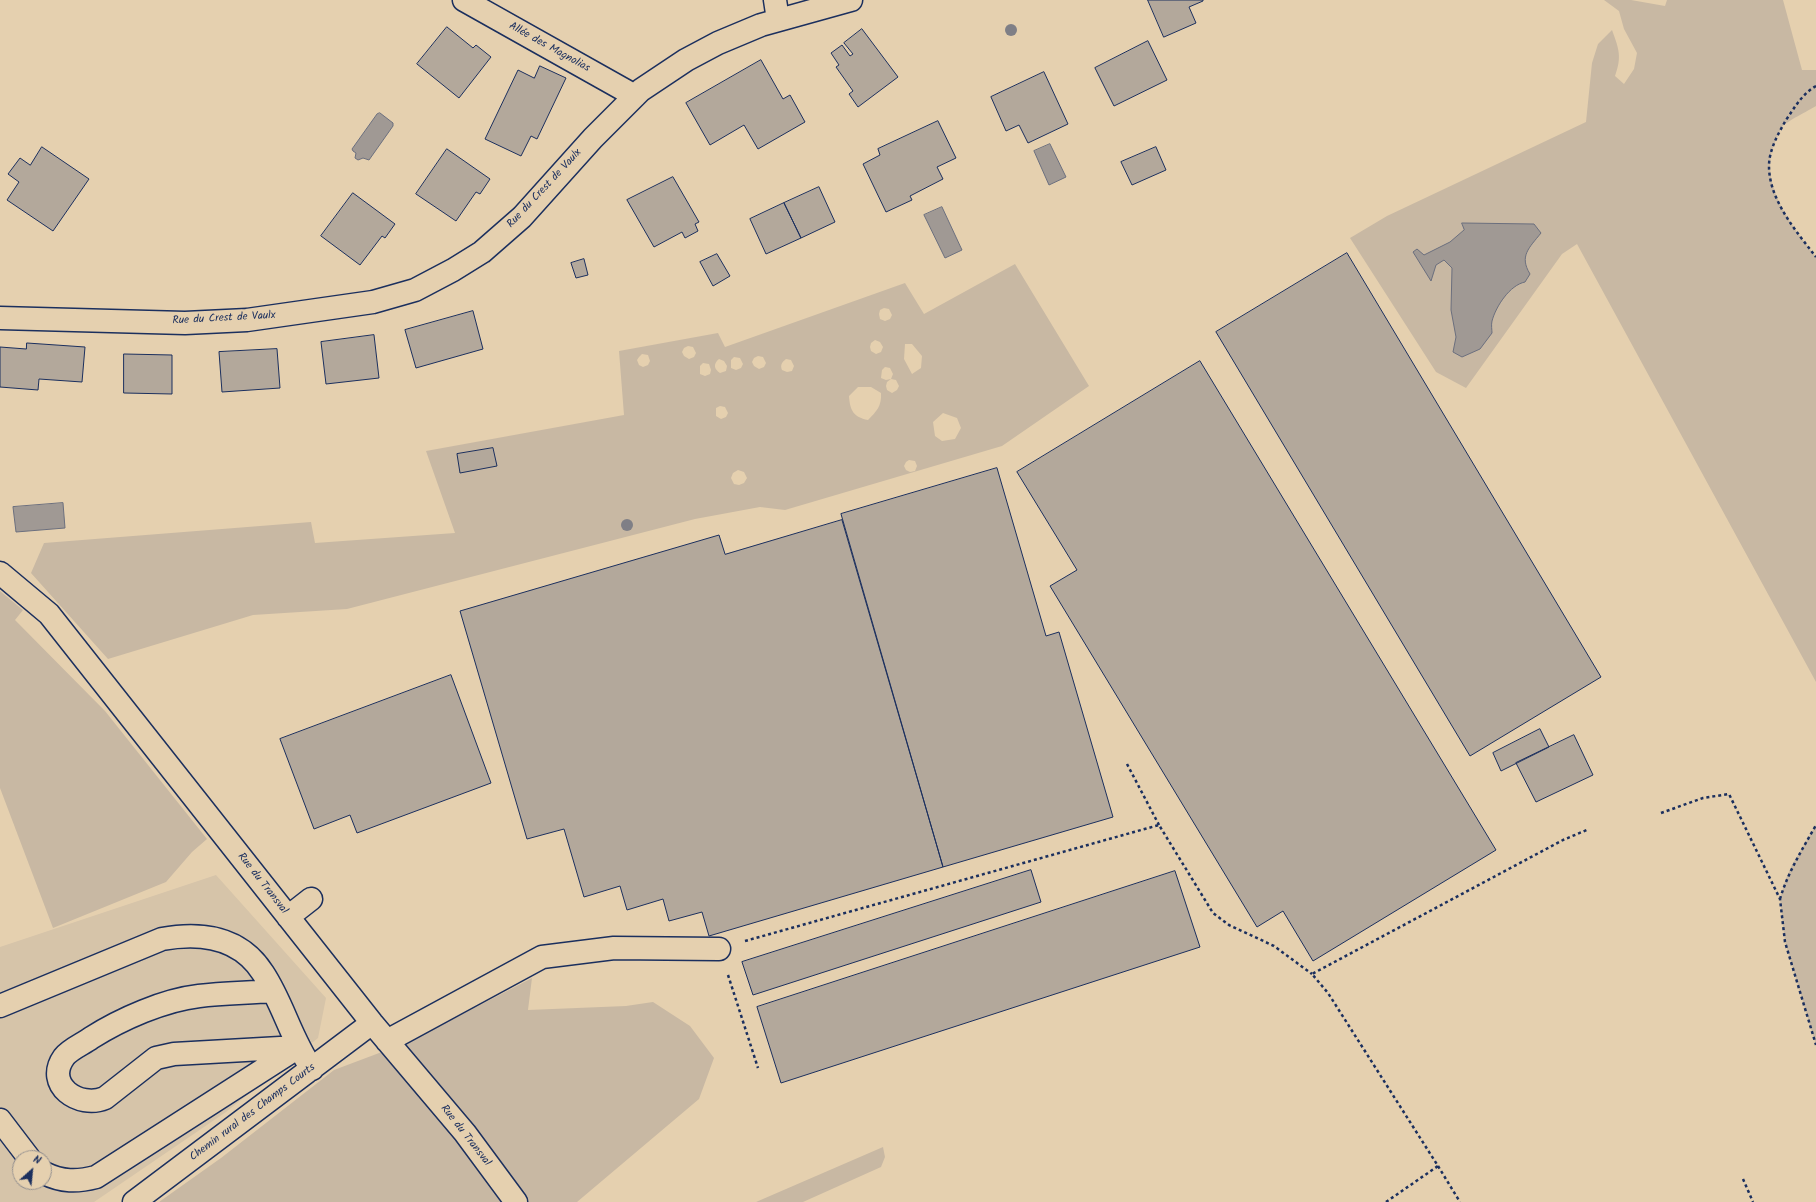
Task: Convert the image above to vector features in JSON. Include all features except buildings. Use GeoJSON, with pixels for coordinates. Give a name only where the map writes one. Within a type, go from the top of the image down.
{"type":"FeatureCollection","features":[{"type":"Feature","properties":{"kind":"street","name":"Allée des Magnolias"},"geometry":{"type":"LineString","coordinates":[[464,0],[635,96]]}},
{"type":"Feature","properties":{"kind":"street","name":"Rue du Crest de Vaulx"},"geometry":{"type":"LineString","coordinates":[[0,318],[185,323],[247,320],[373,302],[415,290],[453,270],[482,252],[522,217],[593,138],[641,90],[686,60],[718,43],[761,25],[776,10],[851,0]]}},
{"type":"Feature","properties":{"kind":"street","name":"Rue du Transval"},"geometry":{"type":"LineString","coordinates":[[0,573],[49,614],[372,1023],[465,1133],[516,1202]]}},
{"type":"Feature","properties":{"kind":"street"},"geometry":{"type":"LineString","coordinates":[[288,917],[311,899]]}},
{"type":"Feature","properties":{"kind":"street"},"geometry":{"type":"LineString","coordinates":[[0,1006],[162,939],[188,935],[214,938],[242,952],[258,966],[272,991],[298,1048],[312,1069]]}},
{"type":"Feature","properties":{"kind":"street"},"geometry":{"type":"LineString","coordinates":[[387,1041],[542,957],[614,948],[719,949]]}},
{"type":"Feature","properties":{"kind":"street"},"geometry":{"type":"LineString","coordinates":[[272,991],[189,998],[127,1018],[105,1029],[68,1053],[60,1066],[58,1074],[59,1082],[72,1096],[88,1102],[97,1101],[105,1098],[156,1058],[174,1054],[298,1048]]}},
{"type":"Feature","properties":{"kind":"street","name":"Chemin rural des Champs Courts"},"geometry":{"type":"LineString","coordinates":[[134,1202],[372,1023]]}},
{"type":"Feature","properties":{"kind":"street"},"geometry":{"type":"LineString","coordinates":[[52,1177],[57,1179],[72,1181],[96,1177],[298,1048]]}},
{"type":"Feature","properties":{"kind":"street"},"geometry":{"type":"LineString","coordinates":[[0,1120],[23,1150]]}},
{"type":"Feature","properties":{"kind":"path"},"geometry":{"type":"LineString","coordinates":[[1816,86],[1801,98],[1782,127],[1772,147],[1769,166],[1778,200],[1797,232],[1816,257]]}},
{"type":"Feature","properties":{"kind":"path"},"geometry":{"type":"LineString","coordinates":[[1127,764],[1159,825],[1213,913],[1229,925],[1274,946],[1312,974],[1328,993],[1460,1202]]}},
{"type":"Feature","properties":{"kind":"path"},"geometry":{"type":"LineString","coordinates":[[1661,813],[1702,798],[1729,794],[1780,899],[1785,942],[1816,1045]]}},
{"type":"Feature","properties":{"kind":"path"},"geometry":{"type":"LineString","coordinates":[[758,1068],[719,949],[1159,825]]}},
{"type":"Feature","properties":{"kind":"path"},"geometry":{"type":"LineString","coordinates":[[1780,899],[1785,881],[1792,865],[1816,826]]}},
{"type":"Feature","properties":{"kind":"path"},"geometry":{"type":"LineString","coordinates":[[1312,974],[1563,840],[1589,829]]}},
{"type":"Feature","properties":{"kind":"path"},"geometry":{"type":"LineString","coordinates":[[1386,1202],[1438,1166]]}},
{"type":"Feature","properties":{"kind":"path"},"geometry":{"type":"LineString","coordinates":[[1743,1179],[1753,1202]]}},
{"type":"Feature","properties":{"kind":"shaded area"},"geometry":{"type":"Polygon","coordinates":[[[1604,0],[1631,0],[1665,6],[1667,0],[1783,0],[1802,70],[1816,70],[1816,106],[1782,127],[1771,154],[1770,170],[1773,186],[1779,201],[1796,231],[1816,257],[1816,682],[1577,244],[1562,254],[1466,388],[1436,372],[1350,238],[1387,216],[1586,122],[1592,63],[1598,44],[1612,30],[1619,53],[1615,76],[1624,84],[1634,69],[1637,53],[1624,29],[1619,11],[1604,0]]]}},
{"type":"Feature","properties":{"kind":"shaded area"},"geometry":{"type":"Polygon","coordinates":[[[380,113],[393,123],[393,126],[369,160],[363,158],[358,160],[355,158],[356,153],[352,149],[377,114],[380,113]]]}},
{"type":"Feature","properties":{"kind":"shaded area"},"geometry":{"type":"Polygon","coordinates":[[[1050,144],[1066,177],[1049,185],[1034,151],[1050,144]]]}},
{"type":"Feature","properties":{"kind":"shaded area"},"geometry":{"type":"Polygon","coordinates":[[[942,207],[962,250],[945,258],[924,215],[942,207]]]}},
{"type":"Feature","properties":{"kind":"shaded area"},"geometry":{"type":"Polygon","coordinates":[[[1462,223],[1534,224],[1541,233],[1529,248],[1525,257],[1525,262],[1530,274],[1525,282],[1514,287],[1504,297],[1492,321],[1492,333],[1480,349],[1462,357],[1453,352],[1456,337],[1451,310],[1452,268],[1444,260],[1436,265],[1431,281],[1413,252],[1417,249],[1424,255],[1450,242],[1464,230],[1462,223]]]}},
{"type":"Feature","properties":{"kind":"shaded area"},"geometry":{"type":"Polygon","coordinates":[[[1015,264],[1089,386],[1002,446],[785,510],[760,507],[695,519],[347,609],[253,615],[108,659],[31,573],[44,543],[311,522],[315,543],[455,533],[426,451],[624,415],[619,351],[718,333],[725,347],[905,283],[924,314],[1015,264]],[[884,308],[880,310],[880,319],[885,321],[890,319],[892,315],[889,309],[884,308]],[[875,340],[871,343],[871,351],[876,354],[881,352],[883,347],[880,342],[875,340]],[[905,344],[904,359],[912,374],[921,368],[922,356],[912,344],[905,344]],[[688,346],[684,348],[682,352],[684,356],[689,359],[694,357],[696,353],[693,347],[688,346]],[[642,354],[639,357],[637,360],[639,365],[643,367],[648,365],[650,361],[648,355],[642,354]],[[758,356],[754,358],[752,362],[754,366],[759,369],[764,367],[766,363],[763,357],[758,356]],[[734,357],[731,360],[731,368],[736,370],[741,368],[743,364],[740,358],[734,357]],[[719,359],[715,365],[716,370],[720,373],[726,371],[727,366],[724,361],[719,359]],[[786,359],[782,362],[782,370],[787,372],[792,371],[794,366],[791,360],[786,359]],[[703,363],[700,366],[700,374],[705,376],[710,374],[711,370],[709,364],[703,363]],[[885,367],[882,370],[881,378],[886,380],[891,379],[893,374],[890,368],[885,367]],[[891,379],[887,382],[887,390],[892,393],[897,390],[899,386],[896,380],[891,379]],[[858,387],[849,396],[851,409],[856,415],[868,420],[876,411],[881,402],[881,393],[871,387],[858,387]],[[720,406],[716,408],[716,416],[721,419],[726,417],[728,413],[725,407],[720,406]],[[943,413],[933,422],[935,436],[942,441],[955,439],[961,428],[957,418],[943,413]],[[909,460],[904,466],[906,470],[910,472],[915,471],[917,466],[915,461],[909,460]],[[738,470],[733,473],[731,478],[734,484],[739,485],[744,483],[747,478],[744,472],[738,470]]]}},
{"type":"Feature","properties":{"kind":"shaded area"},"geometry":{"type":"Polygon","coordinates":[[[63,503],[65,528],[16,532],[13,507],[63,503]]]}},
{"type":"Feature","properties":{"kind":"shaded area"},"geometry":{"type":"Polygon","coordinates":[[[0,591],[23,610],[15,620],[105,711],[207,839],[192,852],[166,882],[53,928],[0,788],[0,591]]]}},
{"type":"Feature","properties":{"kind":"shaded area"},"geometry":{"type":"Polygon","coordinates":[[[1816,825],[1816,1045],[1785,942],[1780,899],[1785,881],[1792,865],[1816,825]]]}},
{"type":"Feature","properties":{"kind":"shaded area"},"geometry":{"type":"Polygon","coordinates":[[[216,875],[326,998],[318,1038],[226,1112],[94,1202],[0,1202],[0,947],[216,875]]]}},
{"type":"Feature","properties":{"kind":"shaded area"},"geometry":{"type":"Polygon","coordinates":[[[532,978],[528,1010],[626,1006],[653,1002],[690,1026],[714,1058],[699,1099],[577,1202],[159,1202],[221,1158],[334,1070],[411,1041],[532,978]]]}},
{"type":"Feature","properties":{"kind":"shaded area"},"geometry":{"type":"Polygon","coordinates":[[[883,1147],[885,1157],[881,1167],[803,1202],[756,1202],[883,1147]]]}}]}
